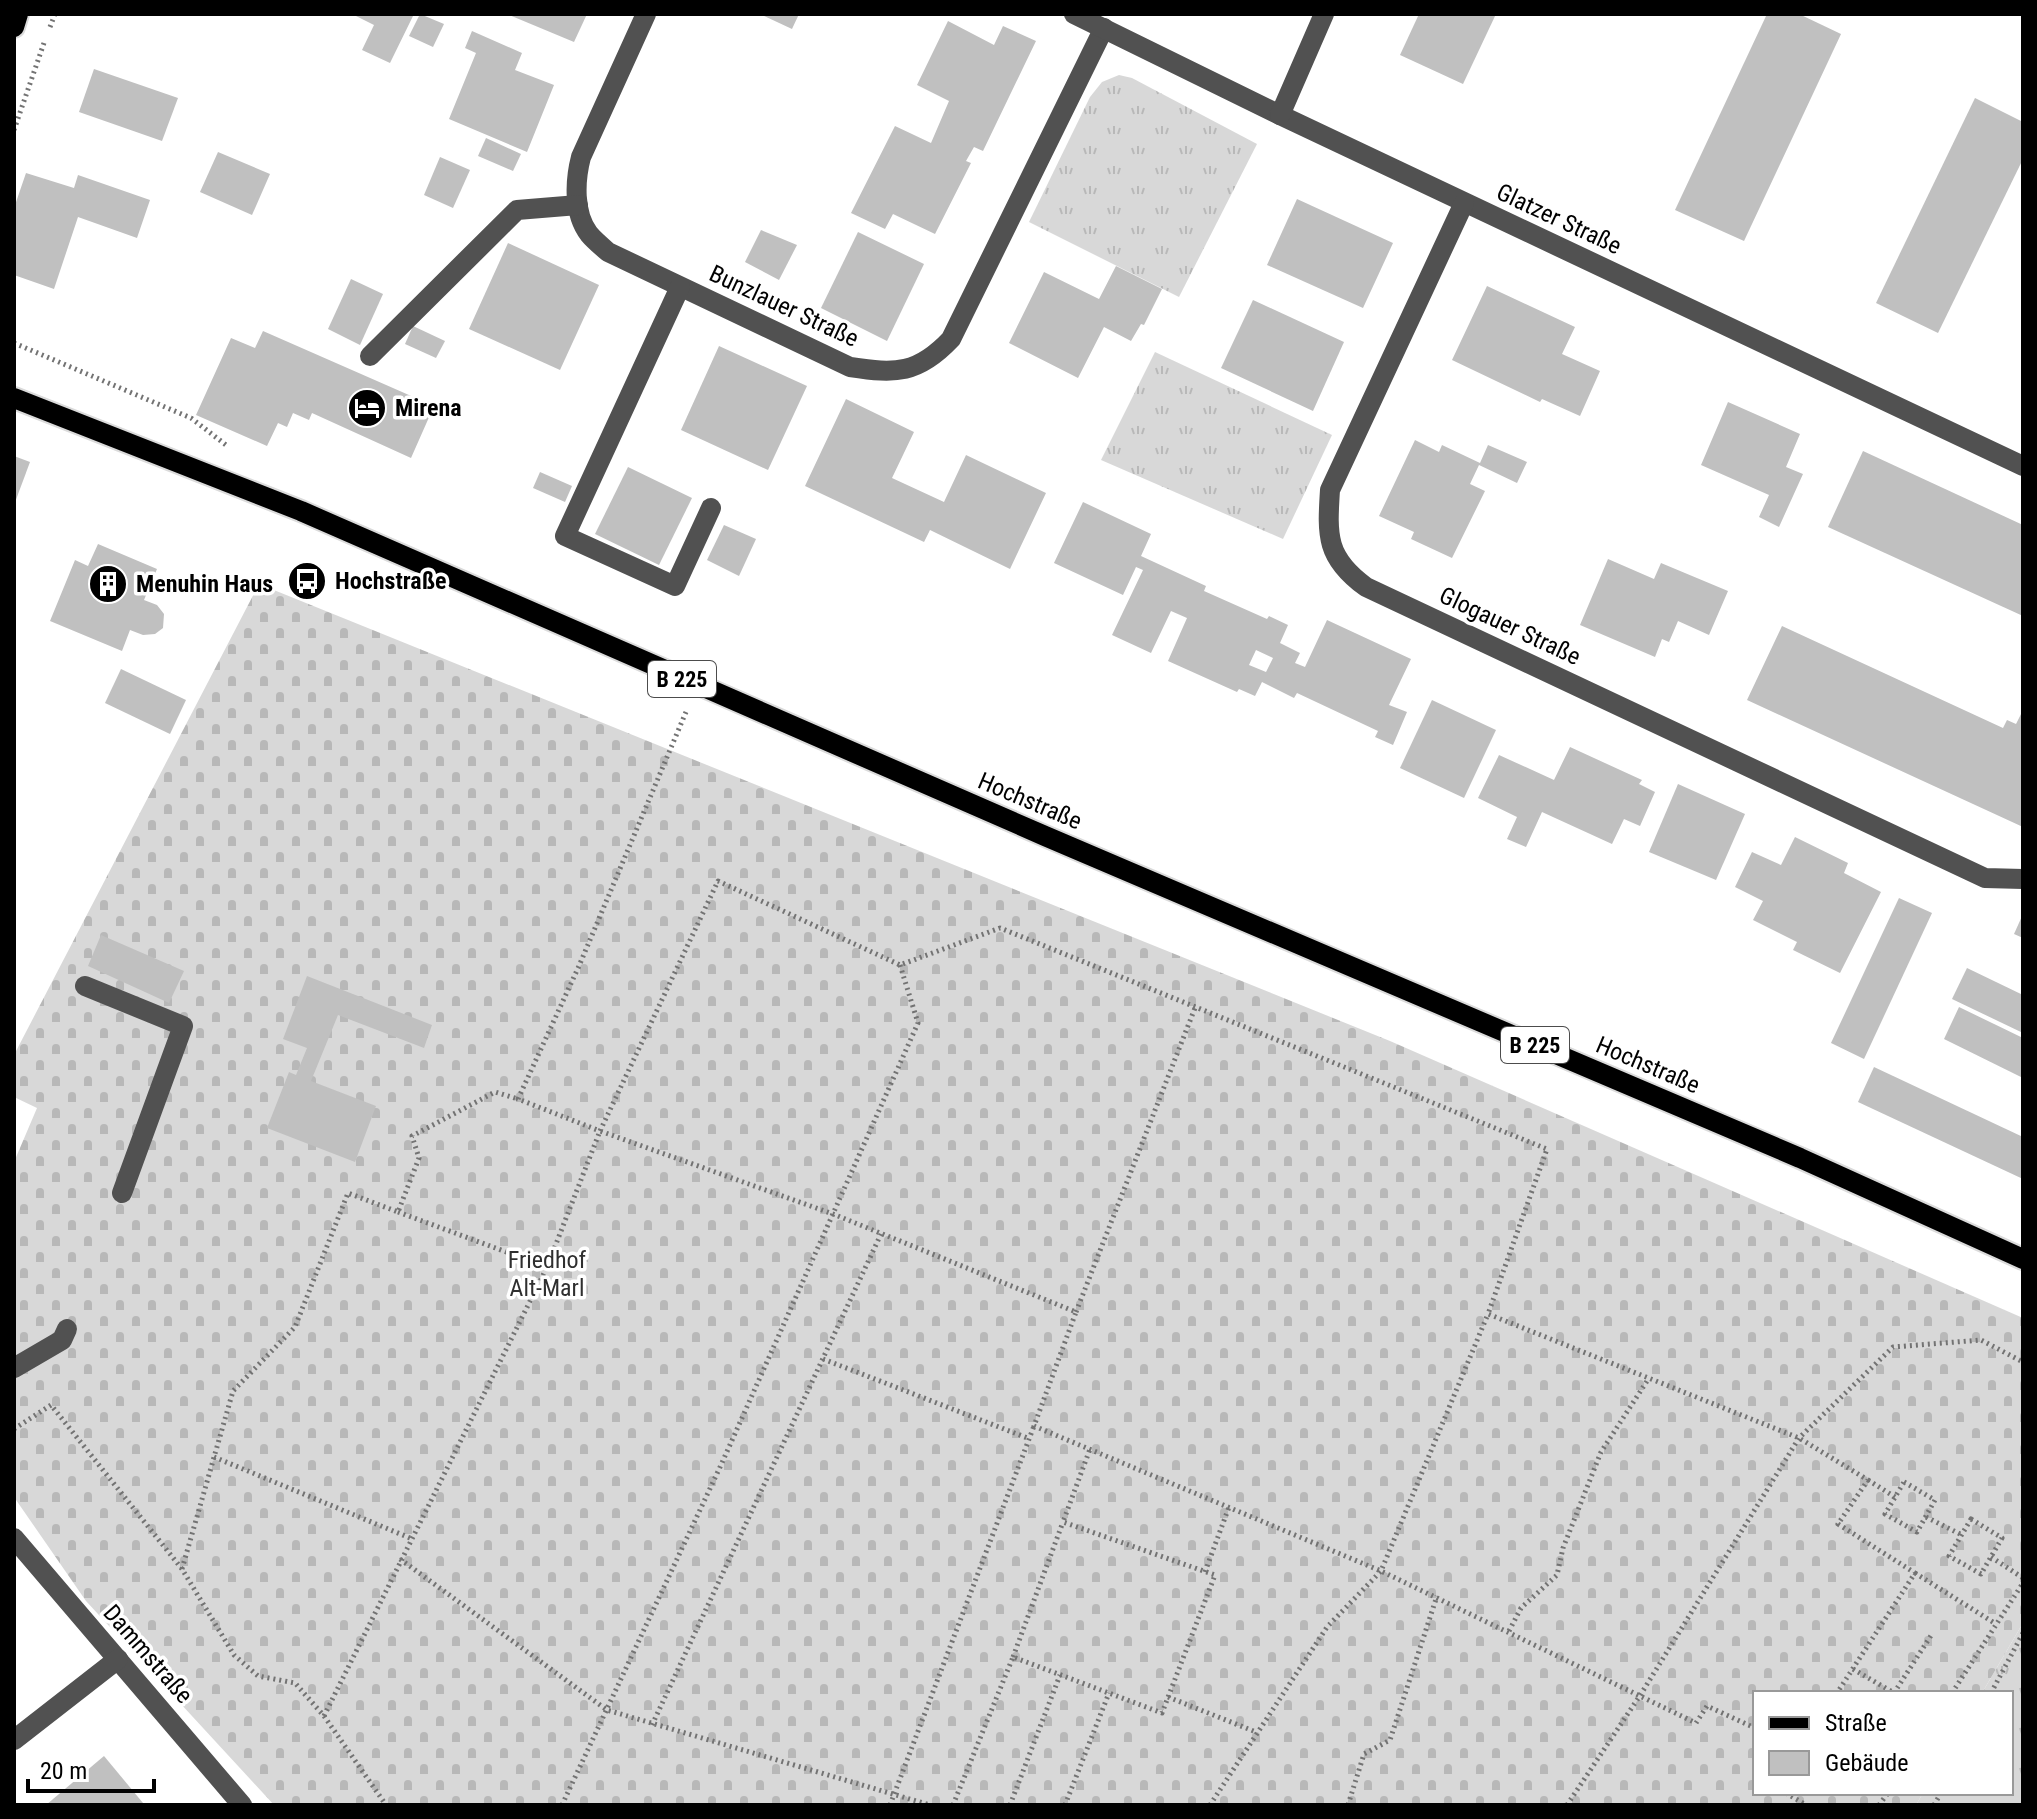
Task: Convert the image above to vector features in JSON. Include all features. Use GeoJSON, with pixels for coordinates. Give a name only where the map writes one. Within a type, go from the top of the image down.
{"type":"FeatureCollection","features":[{"type":"Feature","properties":{"kind":"main road"},"geometry":{"type":"LineString","coordinates":[[14,27],[18,14]]}},
{"type":"Feature","properties":{"kind":"main road","name":"Hochstraße"},"geometry":{"type":"LineString","coordinates":[[14,398],[301,511],[697,686],[1800,1158],[2023,1259]]}},
{"type":"Feature","properties":{"kind":"street","name":"Bunzlauer Straße"},"geometry":{"type":"LineString","coordinates":[[646,14],[581,157],[575,180],[578,205],[587,231],[608,252],[680,287],[850,367],[884,372],[912,367],[934,357],[951,339],[1104,28]]}},
{"type":"Feature","properties":{"kind":"street","name":"Glatzer Straße"},"geometry":{"type":"LineString","coordinates":[[1074,14],[1464,203],[2023,466]]}},
{"type":"Feature","properties":{"kind":"street"},"geometry":{"type":"LineString","coordinates":[[1280,115],[1324,14]]}},
{"type":"Feature","properties":{"kind":"street","name":"Glogauer Straße"},"geometry":{"type":"LineString","coordinates":[[1464,203],[1330,490],[1327,527],[1334,552],[1346,572],[1366,587],[1985,878],[2023,879]]}},
{"type":"Feature","properties":{"kind":"street"},"geometry":{"type":"LineString","coordinates":[[370,356],[517,210],[578,205]]}},
{"type":"Feature","properties":{"kind":"street"},"geometry":{"type":"LineString","coordinates":[[680,287],[565,536],[675,586],[711,508]]}},
{"type":"Feature","properties":{"kind":"street"},"geometry":{"type":"LineString","coordinates":[[85,986],[183,1026],[122,1193]]}},
{"type":"Feature","properties":{"kind":"street"},"geometry":{"type":"LineString","coordinates":[[14,1368],[62,1340],[67,1329]]}},
{"type":"Feature","properties":{"kind":"street","name":"Dammstraße"},"geometry":{"type":"LineString","coordinates":[[14,1538],[242,1805]]}},
{"type":"Feature","properties":{"kind":"street"},"geometry":{"type":"LineString","coordinates":[[14,1740],[118,1659]]}},
{"type":"Feature","properties":{"kind":"path"},"geometry":{"type":"LineString","coordinates":[[14,130],[55,14]]}},
{"type":"Feature","properties":{"kind":"path"},"geometry":{"type":"LineString","coordinates":[[14,343],[191,418],[226,446]]}},
{"type":"Feature","properties":{"kind":"path"},"geometry":{"type":"LineString","coordinates":[[518,1099],[579,966],[697,686]]}},
{"type":"Feature","properties":{"kind":"path"},"geometry":{"type":"LineString","coordinates":[[324,1716],[547,1267],[600,1131],[718,881],[900,965],[1000,928],[1547,1149],[1488,1314],[1381,1571],[1327,1627],[1210,1805]]}},
{"type":"Feature","properties":{"kind":"path"},"geometry":{"type":"LineString","coordinates":[[562,1805],[918,1023],[900,965]]}},
{"type":"Feature","properties":{"kind":"path"},"geometry":{"type":"LineString","coordinates":[[890,1805],[1076,1312],[1195,1008]]}},
{"type":"Feature","properties":{"kind":"path"},"geometry":{"type":"LineString","coordinates":[[398,1212],[419,1158],[412,1136],[495,1092],[833,1214],[1076,1312]]}},
{"type":"Feature","properties":{"kind":"path"},"geometry":{"type":"LineString","coordinates":[[182,1569],[233,1391],[295,1327],[348,1193],[547,1267]]}},
{"type":"Feature","properties":{"kind":"path"},"geometry":{"type":"LineString","coordinates":[[652,1725],[881,1234]]}},
{"type":"Feature","properties":{"kind":"path"},"geometry":{"type":"LineString","coordinates":[[1488,1314],[1799,1438],[1895,1497]]}},
{"type":"Feature","properties":{"kind":"path"},"geometry":{"type":"LineString","coordinates":[[1567,1805],[1641,1694],[1799,1438],[1893,1347],[1981,1340],[2023,1362]]}},
{"type":"Feature","properties":{"kind":"path"},"geometry":{"type":"LineString","coordinates":[[823,1359],[1030,1439]]}},
{"type":"Feature","properties":{"kind":"path"},"geometry":{"type":"LineString","coordinates":[[1509,1631],[1521,1608],[1557,1575],[1563,1548],[1601,1452],[1649,1378]]}},
{"type":"Feature","properties":{"kind":"path"},"geometry":{"type":"LineString","coordinates":[[14,1429],[51,1405],[182,1569],[234,1655],[258,1676],[295,1683],[324,1716],[386,1805]]}},
{"type":"Feature","properties":{"kind":"path"},"geometry":{"type":"LineString","coordinates":[[1034,1426],[1437,1596],[1696,1723],[1707,1706],[1753,1727]]}},
{"type":"Feature","properties":{"kind":"path"},"geometry":{"type":"LineString","coordinates":[[953,1805],[1013,1657],[1090,1449]]}},
{"type":"Feature","properties":{"kind":"path"},"geometry":{"type":"LineString","coordinates":[[214,1457],[410,1538]]}},
{"type":"Feature","properties":{"kind":"path"},"geometry":{"type":"LineString","coordinates":[[1868,1480],[1838,1524],[1996,1624]]}},
{"type":"Feature","properties":{"kind":"path"},"geometry":{"type":"LineString","coordinates":[[1904,1482],[1935,1500],[1917,1532],[1885,1514],[1895,1497],[1904,1482]]}},
{"type":"Feature","properties":{"kind":"path"},"geometry":{"type":"LineString","coordinates":[[1205,1572],[1229,1507]]}},
{"type":"Feature","properties":{"kind":"path"},"geometry":{"type":"LineString","coordinates":[[1926,1517],[1962,1535]]}},
{"type":"Feature","properties":{"kind":"path"},"geometry":{"type":"LineString","coordinates":[[1971,1519],[2002,1538],[1981,1574],[1949,1556],[1962,1535],[1971,1519]]}},
{"type":"Feature","properties":{"kind":"path"},"geometry":{"type":"LineString","coordinates":[[1013,1657],[1162,1713],[1215,1575],[1063,1522]]}},
{"type":"Feature","properties":{"kind":"path"},"geometry":{"type":"LineString","coordinates":[[1953,1691],[2023,1581],[1991,1557]]}},
{"type":"Feature","properties":{"kind":"path"},"geometry":{"type":"LineString","coordinates":[[400,1559],[607,1710],[930,1805]]}},
{"type":"Feature","properties":{"kind":"path"},"geometry":{"type":"LineString","coordinates":[[1838,1691],[1915,1573]]}},
{"type":"Feature","properties":{"kind":"path"},"geometry":{"type":"LineString","coordinates":[[1348,1805],[1364,1754],[1390,1740],[1437,1596]]}},
{"type":"Feature","properties":{"kind":"path"},"geometry":{"type":"LineString","coordinates":[[1992,1691],[2023,1633]]}},
{"type":"Feature","properties":{"kind":"path"},"geometry":{"type":"LineString","coordinates":[[1895,1691],[1932,1634]]}},
{"type":"Feature","properties":{"kind":"path"},"geometry":{"type":"LineString","coordinates":[[1853,1669],[1891,1691]]}},
{"type":"Feature","properties":{"kind":"path"},"geometry":{"type":"LineString","coordinates":[[1010,1805],[1060,1675]]}},
{"type":"Feature","properties":{"kind":"path"},"geometry":{"type":"LineString","coordinates":[[1065,1805],[1109,1693]]}},
{"type":"Feature","properties":{"kind":"path"},"geometry":{"type":"LineString","coordinates":[[1168,1697],[1256,1732]]}},
{"type":"Feature","properties":{"kind":"green space"},"geometry":{"type":"Polygon","coordinates":[[[1119,75],[1132,78],[1257,144],[1179,297],[1029,222],[1090,97],[1102,82],[1119,75]]]}},
{"type":"Feature","properties":{"kind":"green space"},"geometry":{"type":"Polygon","coordinates":[[[1155,352],[1332,435],[1283,539],[1101,460],[1155,352]]]}},
{"type":"Feature","properties":{"kind":"green space","name":"Friedhof Alt-Marl"},"geometry":{"type":"Polygon","coordinates":[[[259,584],[1390,1041],[2023,1318],[2023,1623],[1983,1691],[1753,1691],[1753,1795],[1922,1795],[1916,1805],[274,1805],[86,1601],[14,1497],[14,1162],[37,1108],[14,1097],[14,1055],[259,584]]]}},
{"type":"Feature","properties":{"kind":"green space"},"geometry":{"type":"Polygon","coordinates":[[[2023,1623],[2023,1805],[1916,1805],[1922,1795],[2013,1795],[2013,1691],[1983,1691],[2023,1623]]]}},
{"type":"Feature","properties":{"kind":"building"},"geometry":{"type":"Polygon","coordinates":[[[352,14],[414,14],[390,63],[362,50],[374,25],[352,14]]]}},
{"type":"Feature","properties":{"kind":"building"},"geometry":{"type":"Polygon","coordinates":[[[420,14],[444,24],[433,47],[409,36],[420,14]]]}},
{"type":"Feature","properties":{"kind":"building"},"geometry":{"type":"Polygon","coordinates":[[[507,14],[587,14],[574,42],[507,14]]]}},
{"type":"Feature","properties":{"kind":"building"},"geometry":{"type":"Polygon","coordinates":[[[760,14],[799,14],[792,29],[760,14]]]}},
{"type":"Feature","properties":{"kind":"building"},"geometry":{"type":"Polygon","coordinates":[[[1419,14],[1496,14],[1463,84],[1400,55],[1419,14]]]}},
{"type":"Feature","properties":{"kind":"building"},"geometry":{"type":"Polygon","coordinates":[[[1767,14],[1799,14],[1841,34],[1744,241],[1675,210],[1767,14]]]}},
{"type":"Feature","properties":{"kind":"building"},"geometry":{"type":"Polygon","coordinates":[[[948,21],[994,45],[1003,26],[1036,41],[983,151],[974,147],[966,161],[971,163],[935,234],[893,214],[885,229],[851,213],[895,126],[931,143],[949,101],[917,85],[948,21]]]}},
{"type":"Feature","properties":{"kind":"building"},"geometry":{"type":"Polygon","coordinates":[[[472,31],[522,53],[515,70],[554,85],[527,152],[449,119],[476,53],[465,48],[472,31]]]}},
{"type":"Feature","properties":{"kind":"building"},"geometry":{"type":"Polygon","coordinates":[[[94,69],[178,98],[162,141],[79,112],[94,69]]]}},
{"type":"Feature","properties":{"kind":"building"},"geometry":{"type":"Polygon","coordinates":[[[1975,98],[2023,122],[2023,159],[1938,333],[1876,303],[1975,98]]]}},
{"type":"Feature","properties":{"kind":"building"},"geometry":{"type":"Polygon","coordinates":[[[486,138],[521,154],[513,171],[478,156],[486,138]]]}},
{"type":"Feature","properties":{"kind":"building"},"geometry":{"type":"Polygon","coordinates":[[[218,152],[270,174],[252,215],[200,192],[218,152]]]}},
{"type":"Feature","properties":{"kind":"building"},"geometry":{"type":"Polygon","coordinates":[[[440,157],[470,170],[453,208],[424,195],[440,157]]]}},
{"type":"Feature","properties":{"kind":"building"},"geometry":{"type":"Polygon","coordinates":[[[26,173],[74,188],[78,175],[150,200],[137,238],[78,217],[54,289],[14,275],[14,208],[26,173]]]}},
{"type":"Feature","properties":{"kind":"building"},"geometry":{"type":"Polygon","coordinates":[[[1297,199],[1393,243],[1363,308],[1267,265],[1297,199]]]}},
{"type":"Feature","properties":{"kind":"building"},"geometry":{"type":"Polygon","coordinates":[[[761,230],[797,245],[779,280],[745,262],[761,230]]]}},
{"type":"Feature","properties":{"kind":"building"},"geometry":{"type":"Polygon","coordinates":[[[858,232],[924,264],[887,341],[821,308],[858,232]]]}},
{"type":"Feature","properties":{"kind":"building"},"geometry":{"type":"Polygon","coordinates":[[[508,243],[599,285],[560,370],[469,329],[508,243]]]}},
{"type":"Feature","properties":{"kind":"building"},"geometry":{"type":"Polygon","coordinates":[[[1116,266],[1162,289],[1144,325],[1141,324],[1131,341],[1104,327],[1078,378],[1009,343],[1044,272],[1099,299],[1116,266]]]}},
{"type":"Feature","properties":{"kind":"building"},"geometry":{"type":"Polygon","coordinates":[[[351,279],[383,294],[360,345],[328,329],[351,279]]]}},
{"type":"Feature","properties":{"kind":"building"},"geometry":{"type":"Polygon","coordinates":[[[1487,286],[1575,327],[1562,354],[1600,371],[1580,416],[1542,399],[1540,402],[1452,360],[1487,286]]]}},
{"type":"Feature","properties":{"kind":"building"},"geometry":{"type":"Polygon","coordinates":[[[1253,300],[1344,342],[1313,411],[1221,368],[1253,300]]]}},
{"type":"Feature","properties":{"kind":"building"},"geometry":{"type":"Polygon","coordinates":[[[413,326],[445,341],[436,358],[405,344],[413,326]]]}},
{"type":"Feature","properties":{"kind":"building"},"geometry":{"type":"Polygon","coordinates":[[[263,331],[434,406],[411,458],[312,413],[309,420],[293,413],[287,427],[278,423],[267,446],[196,415],[231,338],[255,348],[263,331]]]}},
{"type":"Feature","properties":{"kind":"building"},"geometry":{"type":"Polygon","coordinates":[[[719,346],[807,386],[768,470],[681,430],[719,346]]]}},
{"type":"Feature","properties":{"kind":"building"},"geometry":{"type":"Polygon","coordinates":[[[846,399],[914,432],[892,478],[944,502],[966,455],[1046,493],[1010,569],[930,530],[924,542],[805,486],[846,399]]]}},
{"type":"Feature","properties":{"kind":"building"},"geometry":{"type":"Polygon","coordinates":[[[1728,402],[1800,434],[1786,467],[1803,474],[1779,527],[1759,517],[1769,495],[1701,465],[1728,402]]]}},
{"type":"Feature","properties":{"kind":"building"},"geometry":{"type":"Polygon","coordinates":[[[1415,440],[1439,452],[1442,445],[1480,463],[1488,445],[1527,462],[1517,483],[1479,465],[1470,484],[1485,491],[1452,558],[1411,539],[1414,532],[1379,516],[1415,440]]]}},
{"type":"Feature","properties":{"kind":"building"},"geometry":{"type":"Polygon","coordinates":[[[1863,451],[2023,525],[2023,616],[1828,527],[1863,451]]]}},
{"type":"Feature","properties":{"kind":"building"},"geometry":{"type":"Polygon","coordinates":[[[14,456],[30,462],[14,505],[14,456]]]}},
{"type":"Feature","properties":{"kind":"building"},"geometry":{"type":"Polygon","coordinates":[[[628,467],[692,498],[659,565],[595,534],[628,467]]]}},
{"type":"Feature","properties":{"kind":"building"},"geometry":{"type":"Polygon","coordinates":[[[540,472],[572,486],[565,502],[533,488],[540,472]]]}},
{"type":"Feature","properties":{"kind":"building"},"geometry":{"type":"Polygon","coordinates":[[[1083,502],[1151,534],[1141,556],[1206,586],[1204,591],[1288,625],[1280,643],[1300,653],[1295,663],[1305,667],[1327,620],[1411,659],[1389,705],[1407,712],[1393,745],[1375,737],[1378,731],[1297,693],[1294,698],[1262,682],[1255,696],[1239,689],[1237,692],[1168,661],[1187,618],[1171,611],[1151,653],[1112,635],[1143,570],[1136,567],[1123,595],[1054,563],[1083,502]],[[1256,650],[1249,665],[1266,672],[1273,658],[1256,650]]]}},
{"type":"Feature","properties":{"kind":"building"},"geometry":{"type":"Polygon","coordinates":[[[724,525],[756,539],[739,576],[707,560],[724,525]]]}},
{"type":"Feature","properties":{"kind":"building","name":"Menuhin Haus"},"geometry":{"type":"Polygon","coordinates":[[[98,544],[157,569],[144,600],[157,605],[164,614],[163,628],[155,634],[143,635],[130,630],[122,651],[50,621],[75,560],[88,566],[98,544]]]}},
{"type":"Feature","properties":{"kind":"building"},"geometry":{"type":"Polygon","coordinates":[[[1608,559],[1654,579],[1661,563],[1728,591],[1709,635],[1678,621],[1669,642],[1662,639],[1655,657],[1580,625],[1608,559]]]}},
{"type":"Feature","properties":{"kind":"building"},"geometry":{"type":"Polygon","coordinates":[[[1782,626],[2003,728],[2007,720],[2016,724],[2023,710],[2023,827],[1747,700],[1782,626]]]}},
{"type":"Feature","properties":{"kind":"building"},"geometry":{"type":"Polygon","coordinates":[[[121,669],[186,700],[170,734],[105,703],[121,669]]]}},
{"type":"Feature","properties":{"kind":"building"},"geometry":{"type":"Polygon","coordinates":[[[1432,700],[1496,730],[1464,798],[1400,768],[1432,700]]]}},
{"type":"Feature","properties":{"kind":"building"},"geometry":{"type":"Polygon","coordinates":[[[1570,747],[1642,780],[1639,784],[1655,792],[1640,826],[1624,819],[1612,844],[1542,812],[1526,847],[1507,839],[1517,817],[1478,798],[1499,755],[1554,780],[1570,747]]]}},
{"type":"Feature","properties":{"kind":"building"},"geometry":{"type":"Polygon","coordinates":[[[1678,784],[1745,814],[1716,880],[1649,852],[1678,784]]]}},
{"type":"Feature","properties":{"kind":"building"},"geometry":{"type":"Polygon","coordinates":[[[1795,837],[1848,863],[1844,873],[1881,892],[1840,973],[1793,950],[1797,942],[1753,920],[1763,901],[1735,887],[1752,852],[1781,865],[1795,837]]]}},
{"type":"Feature","properties":{"kind":"building"},"geometry":{"type":"Polygon","coordinates":[[[1899,898],[1932,913],[1864,1059],[1831,1043],[1899,898]]]}},
{"type":"Feature","properties":{"kind":"building"},"geometry":{"type":"Polygon","coordinates":[[[2023,914],[2023,938],[2014,934],[2023,914]]]}},
{"type":"Feature","properties":{"kind":"building"},"geometry":{"type":"Polygon","coordinates":[[[101,935],[184,971],[169,1003],[88,966],[101,935]]]}},
{"type":"Feature","properties":{"kind":"building"},"geometry":{"type":"Polygon","coordinates":[[[1967,968],[2023,995],[2023,1033],[1952,999],[1967,968]]]}},
{"type":"Feature","properties":{"kind":"building"},"geometry":{"type":"Polygon","coordinates":[[[307,976],[432,1025],[424,1048],[338,1015],[311,1081],[376,1106],[355,1162],[267,1128],[289,1072],[296,1075],[307,1048],[283,1039],[307,976]]]}},
{"type":"Feature","properties":{"kind":"building"},"geometry":{"type":"Polygon","coordinates":[[[1959,1007],[2023,1038],[2023,1078],[1944,1039],[1959,1007]]]}},
{"type":"Feature","properties":{"kind":"building"},"geometry":{"type":"Polygon","coordinates":[[[1874,1067],[2023,1137],[2023,1179],[1858,1102],[1874,1067]]]}},
{"type":"Feature","properties":{"kind":"building"},"geometry":{"type":"Polygon","coordinates":[[[104,1756],[143,1803],[46,1805],[104,1756]]]}},
{"type":"Feature","properties":{"kind":"place","name":"Mirena"},"geometry":{"type":"Point","coordinates":[367,408]}},
{"type":"Feature","properties":{"kind":"place","name":"Hochstraße"},"geometry":{"type":"Point","coordinates":[307,581]}},
{"type":"Feature","properties":{"kind":"place","name":"Menuhin Haus"},"geometry":{"type":"Point","coordinates":[108,584]}}]}
